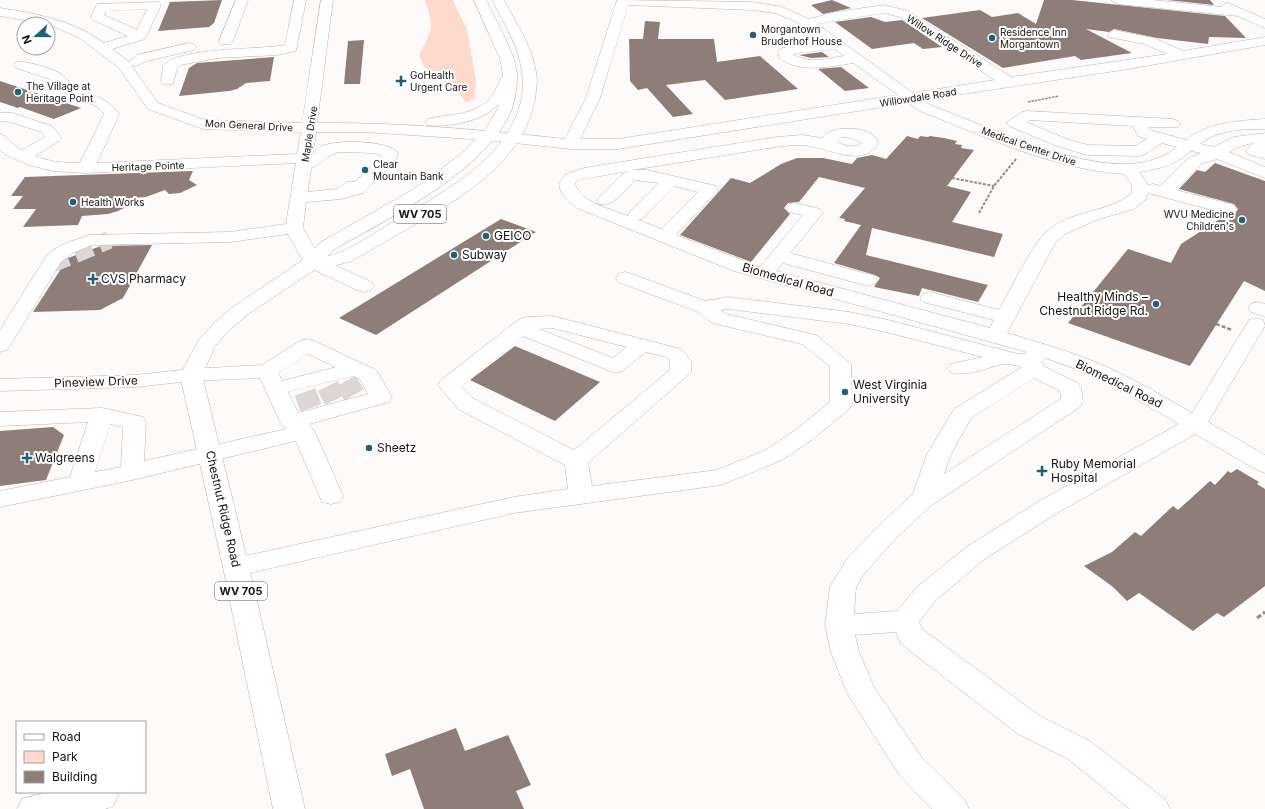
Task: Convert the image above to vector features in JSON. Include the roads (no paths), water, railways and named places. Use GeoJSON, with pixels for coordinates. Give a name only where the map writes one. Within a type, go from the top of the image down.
{"type":"FeatureCollection","features":[{"type":"Feature","properties":{"kind":"street"},"geometry":{"type":"LineString","coordinates":[[130,63],[148,61],[213,45],[213,42],[242,0]]}},
{"type":"Feature","properties":{"kind":"street"},"geometry":{"type":"LineString","coordinates":[[168,81],[170,66],[176,62],[218,54],[283,51],[291,48],[300,0]]}},
{"type":"Feature","properties":{"kind":"street","name":"Maple Drive"},"geometry":{"type":"LineString","coordinates":[[294,228],[310,128],[327,0]]}},
{"type":"Feature","properties":{"kind":"street","name":"WV 705"},"geometry":{"type":"LineString","coordinates":[[191,374],[206,344],[222,326],[240,311],[313,262],[327,246],[420,193],[459,163],[488,135],[497,124],[505,108],[510,75],[507,59],[480,0]]}},
{"type":"Feature","properties":{"kind":"street","name":"WV 705"},"geometry":{"type":"LineString","coordinates":[[313,262],[338,260],[449,198],[481,172],[512,138],[523,116],[528,101],[530,83],[525,55],[498,0]]}},
{"type":"Feature","properties":{"kind":"street"},"geometry":{"type":"LineString","coordinates":[[488,135],[570,144],[593,98],[623,0]]}},
{"type":"Feature","properties":{"kind":"street","name":"Medical Center Drive"},"geometry":{"type":"LineString","coordinates":[[623,0],[752,6],[778,10],[801,18],[909,98],[925,108],[1052,156],[1098,167],[1129,169],[1154,165],[1171,159],[1207,132],[1219,128],[1240,125],[1265,124]]}},
{"type":"Feature","properties":{"kind":"street"},"geometry":{"type":"LineString","coordinates":[[1117,0],[1241,13]]}},
{"type":"Feature","properties":{"kind":"street"},"geometry":{"type":"LineString","coordinates":[[1212,0],[1265,24]]}},
{"type":"Feature","properties":{"kind":"street"},"geometry":{"type":"LineString","coordinates":[[778,10],[796,2]]}},
{"type":"Feature","properties":{"kind":"street"},"geometry":{"type":"LineString","coordinates":[[103,48],[140,36],[155,5],[101,7],[97,17],[140,36]]}},
{"type":"Feature","properties":{"kind":"street","name":"Willow Ridge Drive"},"geometry":{"type":"LineString","coordinates":[[807,23],[836,16],[884,9],[904,14],[1008,82]]}},
{"type":"Feature","properties":{"kind":"street","name":"Mon General Drive"},"geometry":{"type":"LineString","coordinates":[[0,12],[48,20],[85,35],[103,48],[130,63],[152,106],[203,124],[310,128],[364,127],[488,135]]}},
{"type":"Feature","properties":{"kind":"street"},"geometry":{"type":"LineString","coordinates":[[1114,34],[1148,41],[1183,56]]}},
{"type":"Feature","properties":{"kind":"street"},"geometry":{"type":"LineString","coordinates":[[213,42],[293,39]]}},
{"type":"Feature","properties":{"kind":"street","name":"Willowdale Road"},"geometry":{"type":"LineString","coordinates":[[570,144],[618,144],[1008,82],[1183,56],[1265,41]]}},
{"type":"Feature","properties":{"kind":"street"},"geometry":{"type":"LineString","coordinates":[[839,45],[790,50],[785,52],[784,56],[794,62],[815,64],[857,58]]}},
{"type":"Feature","properties":{"kind":"street"},"geometry":{"type":"LineString","coordinates":[[21,65],[55,76],[71,90],[103,104],[112,114],[86,168]]}},
{"type":"Feature","properties":{"kind":"street"},"geometry":{"type":"LineString","coordinates":[[364,127],[452,120],[475,115],[496,101],[510,75]]}},
{"type":"Feature","properties":{"kind":"street"},"geometry":{"type":"LineString","coordinates":[[1160,137],[1139,151],[1087,150],[1063,144],[1014,123],[1027,115],[1173,124]]}},
{"type":"Feature","properties":{"kind":"street"},"geometry":{"type":"LineString","coordinates":[[0,117],[7,116],[47,129],[54,138],[24,156]]}},
{"type":"Feature","properties":{"kind":"street"},"geometry":{"type":"LineString","coordinates":[[1139,122],[1143,133],[1265,162]]}},
{"type":"Feature","properties":{"kind":"street"},"geometry":{"type":"LineString","coordinates":[[364,127],[455,140],[460,143],[462,148],[463,155],[459,163]]}},
{"type":"Feature","properties":{"kind":"street"},"geometry":{"type":"LineString","coordinates":[[1163,192],[1173,184],[1195,161],[1220,151],[1233,141],[1244,138],[1265,138]]}},
{"type":"Feature","properties":{"kind":"street"},"geometry":{"type":"LineString","coordinates":[[1265,138],[1254,151],[1265,154]]}},
{"type":"Feature","properties":{"kind":"street","name":"Heritage Pointe"},"geometry":{"type":"LineString","coordinates":[[0,139],[10,151],[52,166],[86,168],[305,162]]}},
{"type":"Feature","properties":{"kind":"street","name":"Biomedical Road"},"geometry":{"type":"LineString","coordinates":[[829,144],[802,140],[602,169],[572,177],[567,183],[567,190],[572,197],[583,204],[664,237],[764,274],[995,336],[1035,360],[1094,369],[1142,393],[1265,464]]}},
{"type":"Feature","properties":{"kind":"street"},"geometry":{"type":"LineString","coordinates":[[299,198],[335,195],[351,188],[384,157],[385,151],[380,148],[331,148],[326,150],[315,161],[305,162]]}},
{"type":"Feature","properties":{"kind":"street"},"geometry":{"type":"LineString","coordinates":[[1220,151],[1265,173]]}},
{"type":"Feature","properties":{"kind":"street"},"geometry":{"type":"LineString","coordinates":[[995,336],[1048,240],[1059,230],[1093,215],[1128,204],[1140,195],[1140,185],[1129,169]]}},
{"type":"Feature","properties":{"kind":"street"},"geometry":{"type":"LineString","coordinates":[[605,200],[631,175],[646,175],[710,190],[664,237]]}},
{"type":"Feature","properties":{"kind":"street"},"geometry":{"type":"LineString","coordinates":[[636,214],[670,181]]}},
{"type":"Feature","properties":{"kind":"street"},"geometry":{"type":"LineString","coordinates":[[1140,185],[1228,209]]}},
{"type":"Feature","properties":{"kind":"street"},"geometry":{"type":"LineString","coordinates":[[764,274],[776,250],[814,213],[795,208]]}},
{"type":"Feature","properties":{"kind":"street"},"geometry":{"type":"LineString","coordinates":[[0,345],[14,325],[54,259],[67,249],[89,240],[230,237],[294,228],[313,262],[364,286]]}},
{"type":"Feature","properties":{"kind":"street"},"geometry":{"type":"LineString","coordinates":[[776,250],[868,280]]}},
{"type":"Feature","properties":{"kind":"street"},"geometry":{"type":"LineString","coordinates":[[236,567],[514,505],[721,477],[774,455],[805,434],[841,404],[840,364],[809,339],[719,319],[703,307],[625,278]]}},
{"type":"Feature","properties":{"kind":"street"},"geometry":{"type":"LineString","coordinates":[[930,298],[1005,317]]}},
{"type":"Feature","properties":{"kind":"street"},"geometry":{"type":"LineString","coordinates":[[703,307],[728,303],[849,318],[888,326],[1004,356],[1035,360],[1070,388],[1072,402],[924,498],[887,532],[855,567],[843,587],[839,625],[845,652],[862,693],[911,767],[953,809]]}},
{"type":"Feature","properties":{"kind":"street"},"geometry":{"type":"LineString","coordinates":[[839,625],[905,621],[927,593],[977,552],[1050,506],[1196,424],[1259,314]]}},
{"type":"Feature","properties":{"kind":"street"},"geometry":{"type":"LineString","coordinates":[[552,322],[674,353],[681,361],[680,372],[576,461],[466,404],[449,385],[527,323],[552,322]]}},
{"type":"Feature","properties":{"kind":"street"},"geometry":{"type":"LineString","coordinates":[[520,328],[615,367],[642,345]]}},
{"type":"Feature","properties":{"kind":"street"},"geometry":{"type":"LineString","coordinates":[[331,496],[305,408],[271,380],[307,345],[342,388]]}},
{"type":"Feature","properties":{"kind":"street"},"geometry":{"type":"LineString","coordinates":[[956,368],[987,363],[1004,356]]}},
{"type":"Feature","properties":{"kind":"street"},"geometry":{"type":"LineString","coordinates":[[924,498],[939,454],[962,414],[1035,360]]}},
{"type":"Feature","properties":{"kind":"street","name":"Pineview Drive"},"geometry":{"type":"LineString","coordinates":[[0,385],[135,381],[191,374],[271,380],[305,408]]}},
{"type":"Feature","properties":{"kind":"street","name":"Chestnut Ridge Road"},"geometry":{"type":"LineString","coordinates":[[191,374],[236,567],[288,809]]}},
{"type":"Feature","properties":{"kind":"street"},"geometry":{"type":"LineString","coordinates":[[0,499],[132,472],[210,454],[305,408],[342,388]]}},
{"type":"Feature","properties":{"kind":"street"},"geometry":{"type":"LineString","coordinates":[[305,408],[342,388]]}},
{"type":"Feature","properties":{"kind":"street"},"geometry":{"type":"LineString","coordinates":[[0,420],[102,415],[135,422],[132,472]]}},
{"type":"Feature","properties":{"kind":"street"},"geometry":{"type":"LineString","coordinates":[[80,483],[102,415]]}},
{"type":"Feature","properties":{"kind":"street"},"geometry":{"type":"LineString","coordinates":[[939,454],[953,463],[975,465]]}},
{"type":"Feature","properties":{"kind":"street"},"geometry":{"type":"LineString","coordinates":[[576,461],[581,496]]}},
{"type":"Feature","properties":{"kind":"street"},"geometry":{"type":"LineString","coordinates":[[905,621],[911,636],[988,696],[1028,725],[1079,750],[1154,809]]}},
{"type":"Feature","properties":{"kind":"street"},"geometry":{"type":"LineString","coordinates":[[33,809],[102,796]]}},
{"type":"Feature","properties":{"kind":"tunnel"},"geometry":{"type":"LineString","coordinates":[[51,264],[109,240]]}},
{"type":"Feature","properties":{"kind":"tunnel"},"geometry":{"type":"LineString","coordinates":[[346,381],[354,395]]}},
{"type":"Feature","properties":{"kind":"tunnel"},"geometry":{"type":"LineString","coordinates":[[328,386],[335,400]]}},
{"type":"Feature","properties":{"kind":"tunnel"},"geometry":{"type":"LineString","coordinates":[[305,392],[311,408]]}},
{"type":"Feature","properties":{"kind":"place","name":"Morgantown Bruderhof House"},"geometry":{"type":"Point","coordinates":[753,35]}},
{"type":"Feature","properties":{"kind":"place","name":"Residence Inn Morgantown"},"geometry":{"type":"Point","coordinates":[992,38]}},
{"type":"Feature","properties":{"kind":"place","name":"GoHealth Urgent Care"},"geometry":{"type":"Point","coordinates":[401,81]}},
{"type":"Feature","properties":{"kind":"place","name":"The Village at Heritage Point"},"geometry":{"type":"Point","coordinates":[18,92]}},
{"type":"Feature","properties":{"kind":"place","name":"Clear Mountain Bank"},"geometry":{"type":"Point","coordinates":[365,170]}},
{"type":"Feature","properties":{"kind":"place","name":"Health Works"},"geometry":{"type":"Point","coordinates":[73,202]}},
{"type":"Feature","properties":{"kind":"place","name":"WVU Medicine Children's"},"geometry":{"type":"Point","coordinates":[1242,220]}},
{"type":"Feature","properties":{"kind":"place","name":"GEICO"},"geometry":{"type":"Point","coordinates":[486,236]}},
{"type":"Feature","properties":{"kind":"place","name":"Subway"},"geometry":{"type":"Point","coordinates":[454,255]}},
{"type":"Feature","properties":{"kind":"place","name":"CVS Pharmacy"},"geometry":{"type":"Point","coordinates":[93,279]}},
{"type":"Feature","properties":{"kind":"place","name":"Healthy Minds – Chestnut Ridge Rd."},"geometry":{"type":"Point","coordinates":[1156,304]}},
{"type":"Feature","properties":{"kind":"place","name":"West Virginia University"},"geometry":{"type":"Point","coordinates":[845,392]}},
{"type":"Feature","properties":{"kind":"place","name":"Sheetz"},"geometry":{"type":"Point","coordinates":[369,448]}},
{"type":"Feature","properties":{"kind":"place","name":"Walgreens"},"geometry":{"type":"Point","coordinates":[27,458]}},
{"type":"Feature","properties":{"kind":"place","name":"Ruby Memorial Hospital"},"geometry":{"type":"Point","coordinates":[1042,471]}}]}
